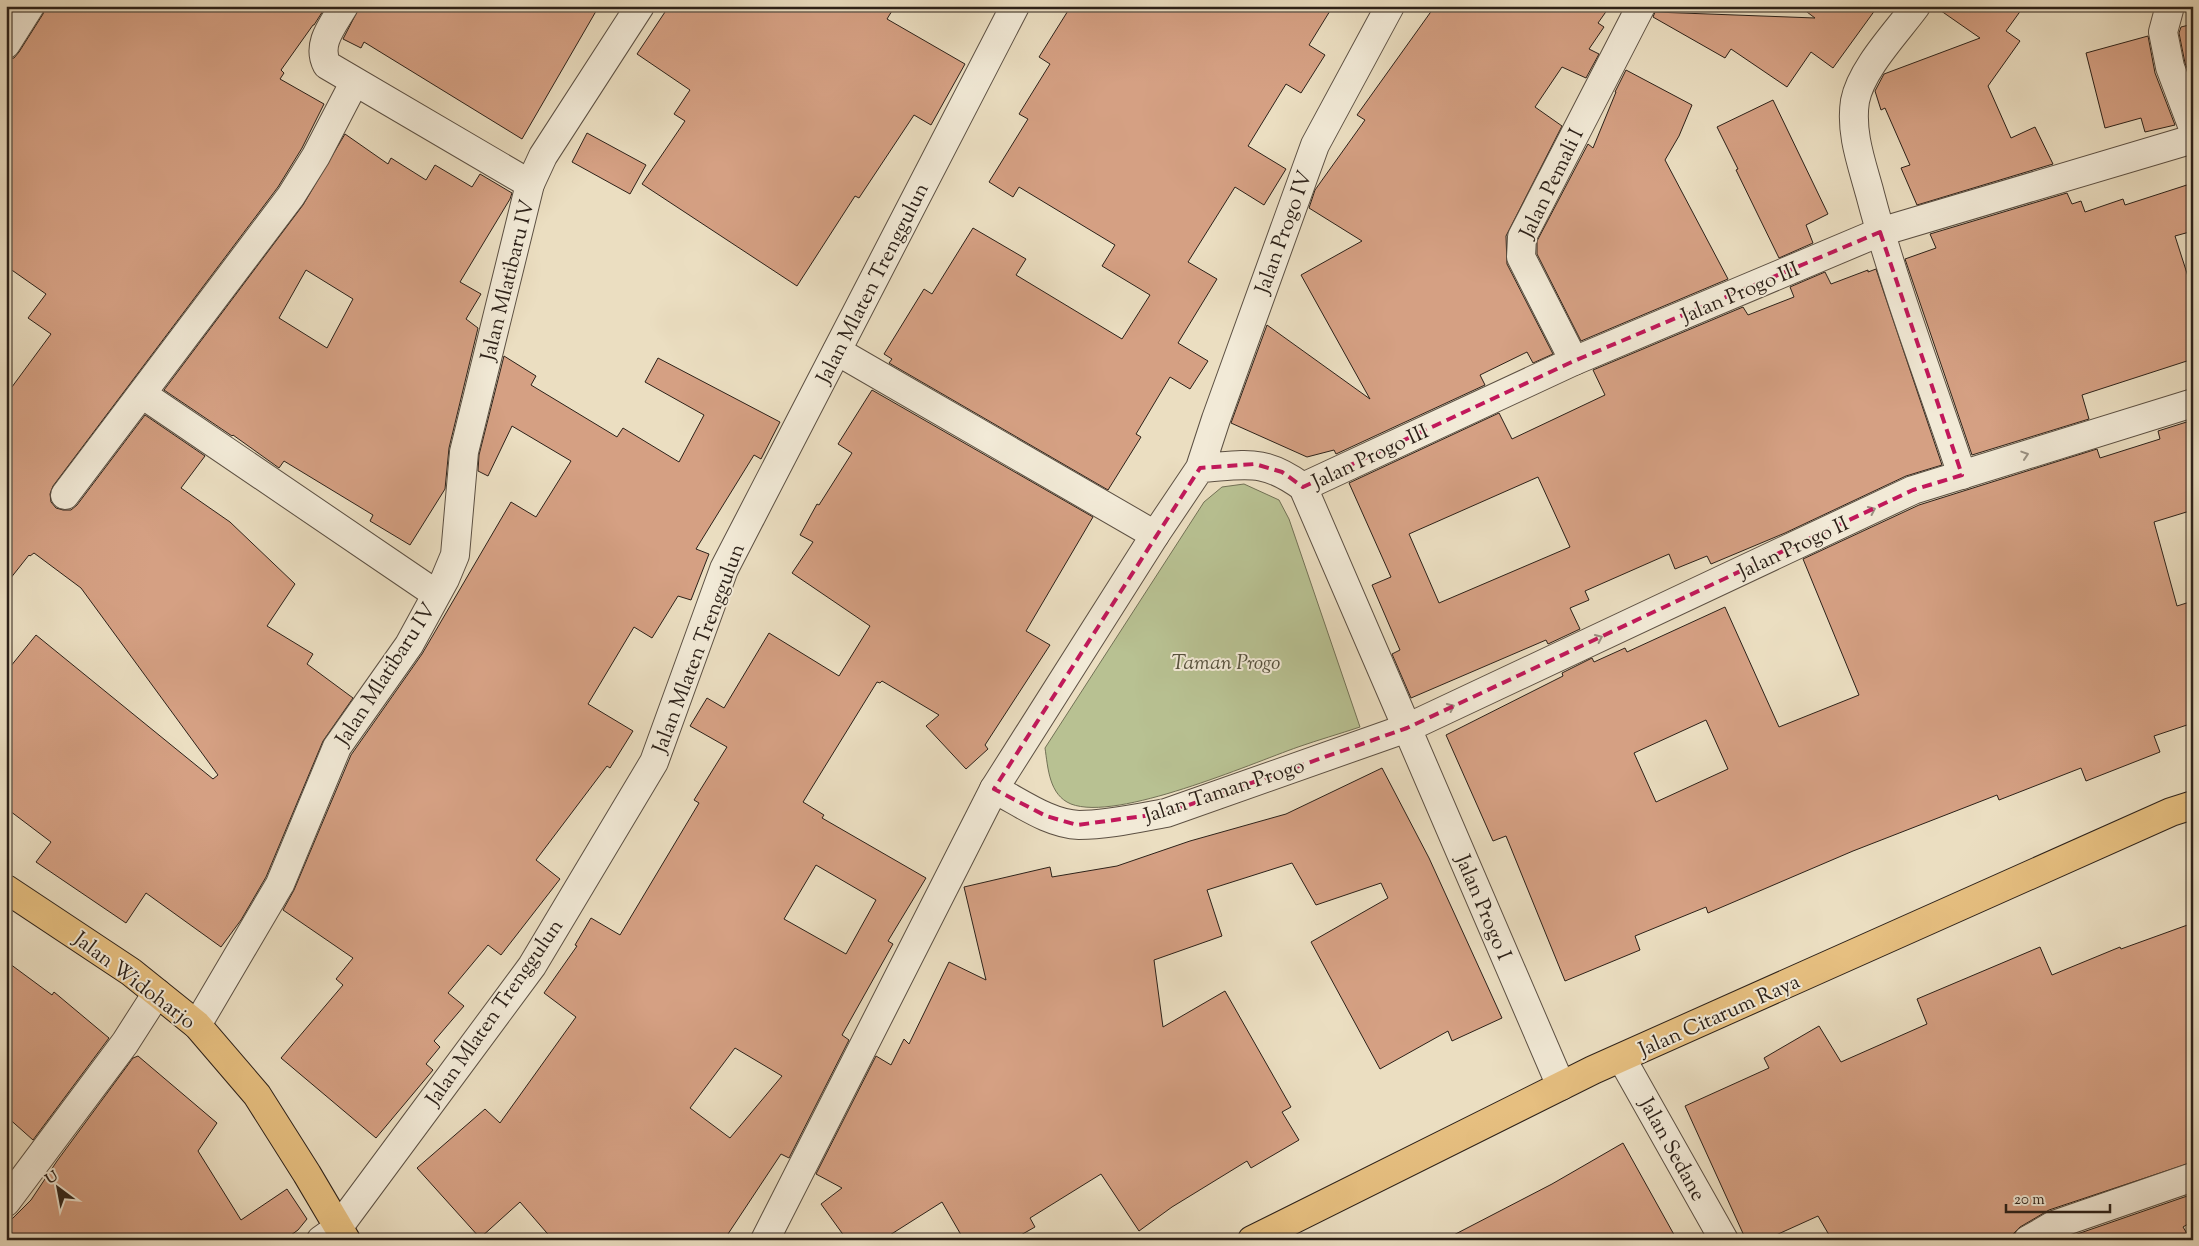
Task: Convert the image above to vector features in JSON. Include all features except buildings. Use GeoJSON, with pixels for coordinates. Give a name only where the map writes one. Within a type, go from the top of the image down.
{"type":"FeatureCollection","features":[{"type":"Feature","properties":{"kind":"main road","name":"Jalan Citarum Raya"},"geometry":{"type":"LineString","coordinates":[[1252,1240],[1561,1086],[2162,816],[2193,805]]}},
{"type":"Feature","properties":{"kind":"main road","name":"Jalan Widoharjo"},"geometry":{"type":"LineString","coordinates":[[6,888],[131,972],[197,1025],[256,1095],[307,1174],[335,1236]]}},
{"type":"Feature","properties":{"kind":"street"},"geometry":{"type":"LineString","coordinates":[[6,44],[30,6]]}},
{"type":"Feature","properties":{"kind":"street"},"geometry":{"type":"LineString","coordinates":[[344,6],[324,42],[322,55],[327,65],[354,83],[530,184]]}},
{"type":"Feature","properties":{"kind":"street","name":"Jalan Mlatibaru IV"},"geometry":{"type":"LineString","coordinates":[[197,1025],[280,884],[337,746],[408,645],[455,555],[464,452],[530,184],[543,156],[640,6]]}},
{"type":"Feature","properties":{"kind":"street","name":"Jalan Mlaten Trenggulun"},"geometry":{"type":"LineString","coordinates":[[335,1236],[532,966],[654,762],[724,569],[1015,6]]}},
{"type":"Feature","properties":{"kind":"street","name":"Jalan Progo IV"},"geometry":{"type":"LineString","coordinates":[[1200,468],[1315,146],[1390,6]]}},
{"type":"Feature","properties":{"kind":"street","name":"Jalan Pemali I"},"geometry":{"type":"LineString","coordinates":[[1574,362],[1521,257],[1520,244],[1641,6]]}},
{"type":"Feature","properties":{"kind":"street"},"geometry":{"type":"LineString","coordinates":[[1916,6],[1870,68],[1855,100],[1853,123],[1880,232],[1962,475]]}},
{"type":"Feature","properties":{"kind":"street"},"geometry":{"type":"LineString","coordinates":[[2170,6],[2163,32],[2170,67],[2193,128]]}},
{"type":"Feature","properties":{"kind":"street"},"geometry":{"type":"LineString","coordinates":[[65,495],[291,196],[316,156],[354,83]]}},
{"type":"Feature","properties":{"kind":"street","name":"Jalan Progo III"},"geometry":{"type":"LineString","coordinates":[[1303,487],[1574,362],[1880,232],[2193,138]]}},
{"type":"Feature","properties":{"kind":"street"},"geometry":{"type":"LineString","coordinates":[[837,351],[1155,535]]}},
{"type":"Feature","properties":{"kind":"street"},"geometry":{"type":"LineString","coordinates":[[142,394],[436,594]]}},
{"type":"Feature","properties":{"kind":"street","name":"Jalan Progo II"},"geometry":{"type":"LineString","coordinates":[[1407,728],[1914,490],[2193,403]]}},
{"type":"Feature","properties":{"kind":"street"},"geometry":{"type":"LineString","coordinates":[[765,1240],[994,789],[1155,535],[1200,468],[1255,464],[1282,472],[1303,487],[1407,728]]}},
{"type":"Feature","properties":{"kind":"street","name":"Jalan Taman Progo"},"geometry":{"type":"LineString","coordinates":[[994,789],[1046,816],[1077,825],[1124,821],[1166,813],[1407,728]]}},
{"type":"Feature","properties":{"kind":"street","name":"Jalan Progo I"},"geometry":{"type":"LineString","coordinates":[[1407,728],[1561,1086]]}},
{"type":"Feature","properties":{"kind":"street"},"geometry":{"type":"LineString","coordinates":[[6,1202],[125,1043],[158,993]]}},
{"type":"Feature","properties":{"kind":"street","name":"Jalan Sedane"},"geometry":{"type":"LineString","coordinates":[[1622,1059],[1724,1240]]}},
{"type":"Feature","properties":{"kind":"street"},"geometry":{"type":"LineString","coordinates":[[2028,1240],[2054,1225],[2191,1177]]}},
{"type":"Feature","properties":{"kind":"highlighted area"},"geometry":{"type":"Polygon","coordinates":[[[1880,232],[1962,475],[1913,490],[1407,728],[1166,813],[1077,825],[1046,816],[994,789],[1200,468],[1255,464],[1282,472],[1303,487],[1574,361],[1880,232]]]}},
{"type":"Feature","properties":{"kind":"green space","name":"Taman Progo"},"geometry":{"type":"Polygon","coordinates":[[[1244,484],[1279,500],[1289,519],[1360,727],[1298,747],[1184,789],[1119,805],[1092,807],[1071,804],[1064,800],[1054,788],[1045,748],[1204,502],[1222,487],[1244,484]]]}}]}
